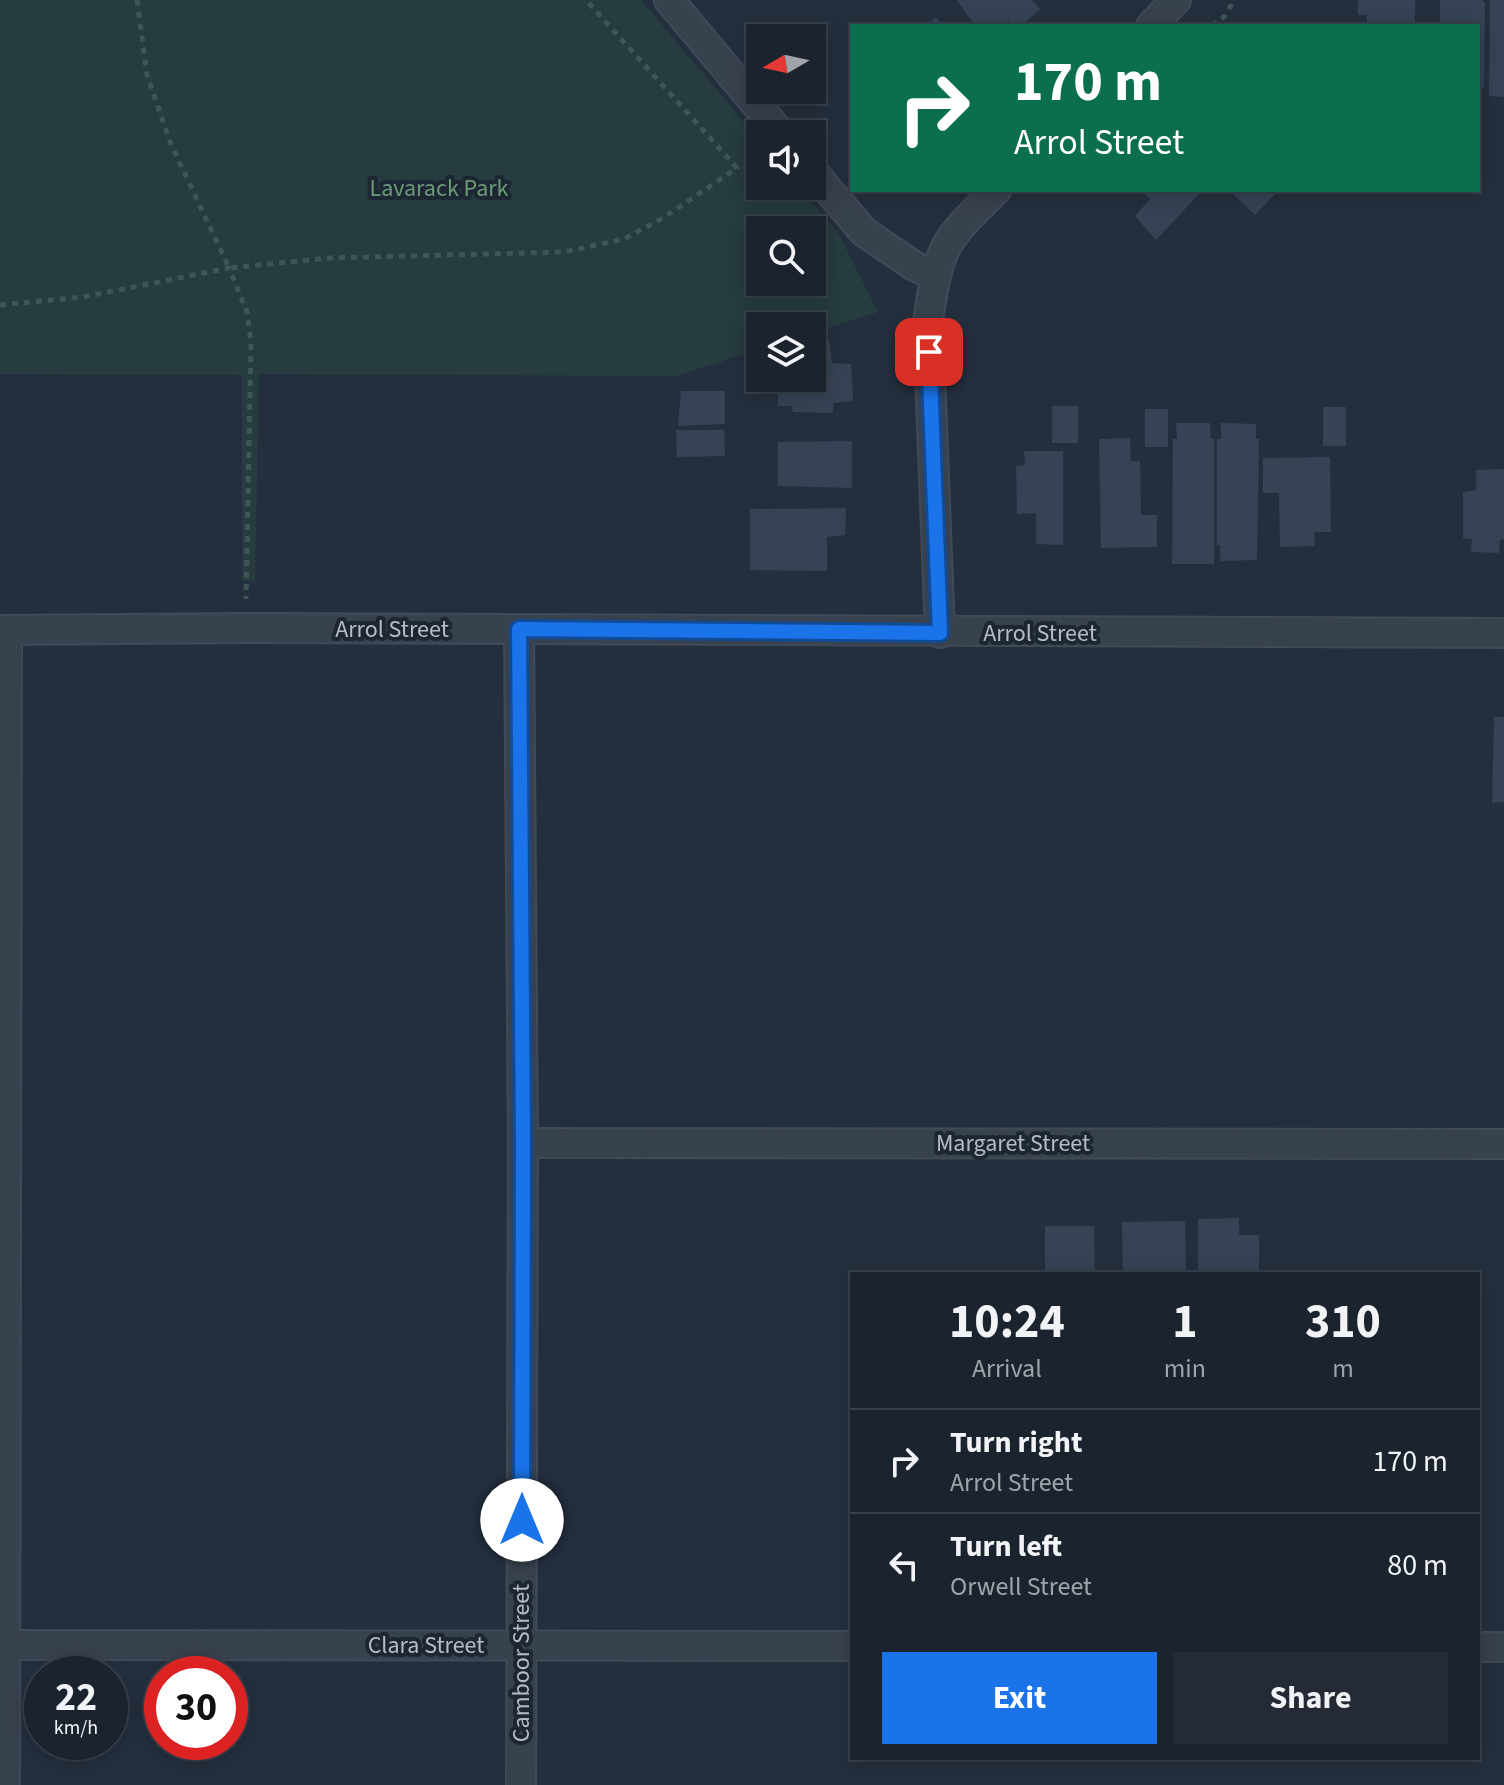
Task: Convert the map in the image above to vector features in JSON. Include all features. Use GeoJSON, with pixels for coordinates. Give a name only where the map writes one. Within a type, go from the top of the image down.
{"type":"FeatureCollection","features":[{"type":"Feature","properties":{"kind":"street"},"geometry":{"type":"LineString","coordinates":[[669,0],[769,120]]}},
{"type":"Feature","properties":{"kind":"street"},"geometry":{"type":"LineString","coordinates":[[1153,24],[1176,0]]}},
{"type":"Feature","properties":{"kind":"street"},"geometry":{"type":"LineString","coordinates":[[826,187],[864,232],[914,266],[936,276]]}},
{"type":"Feature","properties":{"kind":"street"},"geometry":{"type":"LineString","coordinates":[[940,633],[928,321],[936,276],[945,248],[958,229],[994,192]]}},
{"type":"Feature","properties":{"kind":"street","name":"Arrol Street"},"geometry":{"type":"LineString","coordinates":[[4,630],[246,628],[1504,633]]}},
{"type":"Feature","properties":{"kind":"street","name":"Camboor Street"},"geometry":{"type":"LineString","coordinates":[[519,629],[523,1143],[521,1785]]}},
{"type":"Feature","properties":{"kind":"street"},"geometry":{"type":"LineString","coordinates":[[4,630],[5,1785]]}},
{"type":"Feature","properties":{"kind":"street","name":"Margaret Street"},"geometry":{"type":"LineString","coordinates":[[523,1143],[1504,1144]]}},
{"type":"Feature","properties":{"kind":"street","name":"Clara Street"},"geometry":{"type":"LineString","coordinates":[[3,1645],[850,1646]]}},
{"type":"Feature","properties":{"kind":"street"},"geometry":{"type":"LineString","coordinates":[[1480,1647],[1504,1647]]}},
{"type":"Feature","properties":{"kind":"path"},"geometry":{"type":"LineString","coordinates":[[137,0],[151,89],[170,142],[247,312],[251,343],[246,628]]}},
{"type":"Feature","properties":{"kind":"path"},"geometry":{"type":"LineString","coordinates":[[0,305],[83,297],[229,268],[329,258],[564,252],[624,239],[663,218],[737,168],[586,0]]}},
{"type":"Feature","properties":{"kind":"path"},"geometry":{"type":"LineString","coordinates":[[1215,24],[1225,16],[1234,0]]}},
{"type":"Feature","properties":{"kind":"green space","name":"Lavarack Park"},"geometry":{"type":"Polygon","coordinates":[[[0,0],[641,0],[746,124],[746,200],[810,200],[823,216],[746,216],[746,296],[826,296],[826,219],[840,236],[878,312],[826,329],[826,312],[746,312],[746,354],[677,376],[259,374],[255,581],[242,581],[242,375],[0,374],[0,0]]]}},
{"type":"Feature","properties":{"kind":"building"},"geometry":{"type":"Polygon","coordinates":[[[957,0],[1032,0],[1040,9],[1023,24],[1011,24],[1009,20],[1005,24],[974,24],[957,0]]]}},
{"type":"Feature","properties":{"kind":"building"},"geometry":{"type":"Polygon","coordinates":[[[1358,0],[1415,0],[1415,24],[1367,24],[1367,15],[1358,15],[1358,0]]]}},
{"type":"Feature","properties":{"kind":"building"},"geometry":{"type":"Polygon","coordinates":[[[1440,0],[1482,0],[1485,3],[1484,88],[1481,87],[1481,97],[1480,24],[1440,24],[1440,0]]]}},
{"type":"Feature","properties":{"kind":"building"},"geometry":{"type":"Polygon","coordinates":[[[1490,0],[1504,0],[1504,97],[1489,96],[1490,0]]]}},
{"type":"Feature","properties":{"kind":"building"},"geometry":{"type":"Polygon","coordinates":[[[936,17],[942,24],[928,24],[936,17]]]}},
{"type":"Feature","properties":{"kind":"building"},"geometry":{"type":"Polygon","coordinates":[[[1143,192],[1201,192],[1156,240],[1135,216],[1150,199],[1143,192]]]}},
{"type":"Feature","properties":{"kind":"building"},"geometry":{"type":"Polygon","coordinates":[[[1231,192],[1277,192],[1255,215],[1231,192]]]}},
{"type":"Feature","properties":{"kind":"building"},"geometry":{"type":"Polygon","coordinates":[[[826,339],[829,339],[832,363],[851,364],[853,401],[833,403],[833,413],[793,412],[792,406],[778,406],[778,392],[826,392],[826,339]]]}},
{"type":"Feature","properties":{"kind":"building"},"geometry":{"type":"Polygon","coordinates":[[[681,391],[725,391],[725,424],[678,426],[681,391]]]}},
{"type":"Feature","properties":{"kind":"building"},"geometry":{"type":"Polygon","coordinates":[[[1052,406],[1078,406],[1078,443],[1052,443],[1052,406]]]}},
{"type":"Feature","properties":{"kind":"building"},"geometry":{"type":"Polygon","coordinates":[[[1323,407],[1346,407],[1346,446],[1323,446],[1323,407]]]}},
{"type":"Feature","properties":{"kind":"building"},"geometry":{"type":"Polygon","coordinates":[[[1145,409],[1168,409],[1168,447],[1145,447],[1145,409]]]}},
{"type":"Feature","properties":{"kind":"building"},"geometry":{"type":"Polygon","coordinates":[[[1176,423],[1210,423],[1211,439],[1214,439],[1214,564],[1172,564],[1173,439],[1177,439],[1176,423]]]}},
{"type":"Feature","properties":{"kind":"building"},"geometry":{"type":"Polygon","coordinates":[[[1221,423],[1256,424],[1256,439],[1259,439],[1257,560],[1220,561],[1220,545],[1217,545],[1217,439],[1221,439],[1221,423]]]}},
{"type":"Feature","properties":{"kind":"building"},"geometry":{"type":"Polygon","coordinates":[[[676,430],[724,430],[725,456],[677,457],[676,430]]]}},
{"type":"Feature","properties":{"kind":"building"},"geometry":{"type":"Polygon","coordinates":[[[1130,438],[1131,461],[1140,461],[1141,515],[1157,515],[1157,547],[1101,548],[1099,439],[1130,438]]]}},
{"type":"Feature","properties":{"kind":"building"},"geometry":{"type":"Polygon","coordinates":[[[852,441],[852,488],[778,486],[778,442],[852,441]]]}},
{"type":"Feature","properties":{"kind":"building"},"geometry":{"type":"Polygon","coordinates":[[[1024,451],[1063,451],[1063,545],[1036,544],[1036,513],[1017,514],[1016,466],[1025,465],[1024,451]]]}},
{"type":"Feature","properties":{"kind":"building"},"geometry":{"type":"Polygon","coordinates":[[[1330,457],[1331,532],[1314,532],[1315,546],[1280,547],[1279,493],[1263,493],[1263,458],[1330,457]]]}},
{"type":"Feature","properties":{"kind":"building"},"geometry":{"type":"Polygon","coordinates":[[[1504,469],[1504,539],[1500,540],[1499,553],[1471,552],[1472,539],[1463,538],[1463,492],[1476,490],[1476,470],[1504,469]]]}},
{"type":"Feature","properties":{"kind":"building"},"geometry":{"type":"Polygon","coordinates":[[[846,508],[845,535],[827,537],[827,571],[750,570],[750,509],[846,508]]]}},
{"type":"Feature","properties":{"kind":"building"},"geometry":{"type":"Polygon","coordinates":[[[1494,717],[1504,717],[1504,802],[1492,803],[1494,717]]]}},
{"type":"Feature","properties":{"kind":"building"},"geometry":{"type":"Polygon","coordinates":[[[1239,1218],[1239,1235],[1259,1235],[1259,1272],[1198,1272],[1198,1219],[1239,1218]]]}},
{"type":"Feature","properties":{"kind":"building"},"geometry":{"type":"Polygon","coordinates":[[[1185,1221],[1186,1272],[1123,1272],[1122,1222],[1185,1221]]]}},
{"type":"Feature","properties":{"kind":"building"},"geometry":{"type":"Polygon","coordinates":[[[1045,1226],[1094,1226],[1095,1272],[1045,1272],[1045,1226]]]}},
{"type":"Feature","properties":{"kind":"route"},"geometry":{"type":"LineString","coordinates":[[522,1520],[519,629],[940,633],[929,352]]}}]}
